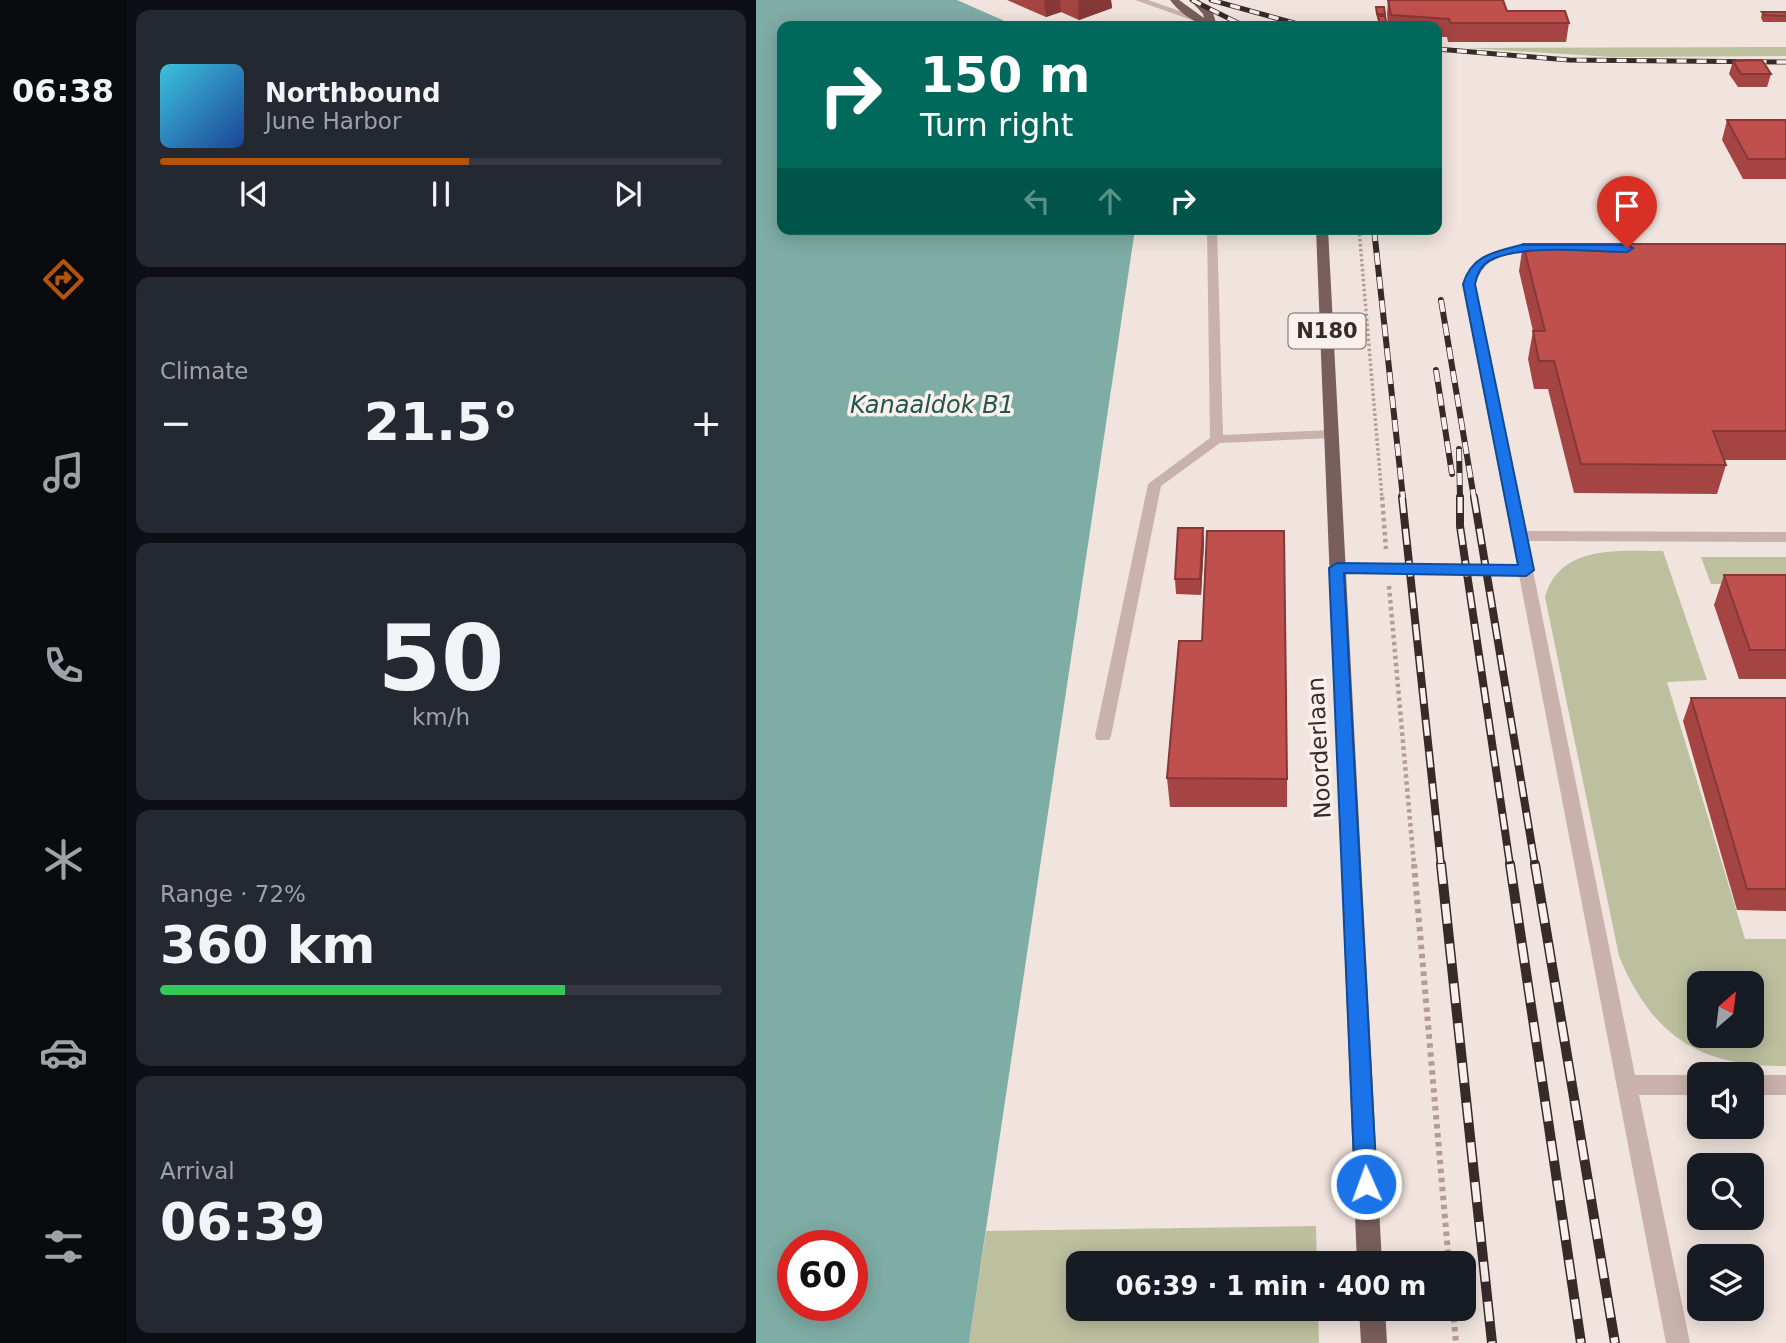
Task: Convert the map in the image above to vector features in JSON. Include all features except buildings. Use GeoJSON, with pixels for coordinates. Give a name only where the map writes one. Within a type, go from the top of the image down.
{"type":"FeatureCollection","features":[{"type":"Feature","properties":{"kind":"main road"},"geometry":{"type":"LineString","coordinates":[[1174,0],[1185,11],[1203,21]]}},
{"type":"Feature","properties":{"kind":"main road"},"geometry":{"type":"LineString","coordinates":[[1194,0],[1208,13],[1209,21]]}},
{"type":"Feature","properties":{"kind":"main road","name":"Noorderlaan"},"geometry":{"type":"LineString","coordinates":[[1322,235],[1369,1251]]}},
{"type":"Feature","properties":{"kind":"main road"},"geometry":{"type":"LineString","coordinates":[[1373,1321],[1374,1343]]}},
{"type":"Feature","properties":{"kind":"street"},"geometry":{"type":"LineString","coordinates":[[1139,0],[1199,21]]}},
{"type":"Feature","properties":{"kind":"lane"},"geometry":{"type":"LineString","coordinates":[[1212,235],[1217,439]]}},
{"type":"Feature","properties":{"kind":"lane"},"geometry":{"type":"LineString","coordinates":[[1563,248],[1521,248],[1484,259],[1473,270],[1469,284],[1678,1343]]}},
{"type":"Feature","properties":{"kind":"lane"},"geometry":{"type":"LineString","coordinates":[[1103,736],[1155,484],[1217,439],[1330,434]]}},
{"type":"Feature","properties":{"kind":"lane"},"geometry":{"type":"LineString","coordinates":[[1520,536],[1786,537]]}},
{"type":"Feature","properties":{"kind":"lane"},"geometry":{"type":"LineString","coordinates":[[1337,568],[1526,570]]}},
{"type":"Feature","properties":{"kind":"lane"},"geometry":{"type":"LineString","coordinates":[[1628,1085],[1687,1085]]}},
{"type":"Feature","properties":{"kind":"lane"},"geometry":{"type":"LineString","coordinates":[[1764,1085],[1786,1085]]}},
{"type":"Feature","properties":{"kind":"path"},"geometry":{"type":"LineString","coordinates":[[1360,235],[1448,1251]]}},
{"type":"Feature","properties":{"kind":"path"},"geometry":{"type":"LineString","coordinates":[[1455,1321],[1457,1343]]}},
{"type":"Feature","properties":{"kind":"green space"},"geometry":{"type":"Polygon","coordinates":[[[1786,47],[1786,56],[1612,57],[1466,48],[1786,47]]]}},
{"type":"Feature","properties":{"kind":"green space"},"geometry":{"type":"Polygon","coordinates":[[[1663,551],[1707,680],[1667,682],[1745,939],[1786,939],[1786,1066],[1728,1060],[1695,1048],[1764,1048],[1764,971],[1687,971],[1687,1043],[1664,1026],[1647,1007],[1619,956],[1545,597],[1552,580],[1563,567],[1577,559],[1610,552],[1663,551]]]}},
{"type":"Feature","properties":{"kind":"green space"},"geometry":{"type":"Polygon","coordinates":[[[1701,557],[1786,557],[1786,583],[1711,584],[1701,557]]]}},
{"type":"Feature","properties":{"kind":"green space"},"geometry":{"type":"Polygon","coordinates":[[[1316,1226],[1317,1251],[1066,1251],[1066,1321],[1318,1321],[1319,1343],[969,1343],[986,1231],[1316,1226]]]}},
{"type":"Feature","properties":{"kind":"water","name":"Kanaaldok B1"},"geometry":{"type":"Polygon","coordinates":[[[756,0],[957,0],[1005,21],[777,21],[777,235],[1134,235],[969,1343],[756,1343],[756,0]]]}},
{"type":"Feature","properties":{"kind":"railway"},"geometry":{"type":"LineString","coordinates":[[1192,0],[1234,21]]}},
{"type":"Feature","properties":{"kind":"railway"},"geometry":{"type":"LineString","coordinates":[[1211,0],[1287,21]]}},
{"type":"Feature","properties":{"kind":"railway"},"geometry":{"type":"LineString","coordinates":[[1442,49],[1569,60],[1786,62]]}},
{"type":"Feature","properties":{"kind":"railway"},"geometry":{"type":"LineString","coordinates":[[1375,235],[1403,498]]}},
{"type":"Feature","properties":{"kind":"railway"},"geometry":{"type":"LineString","coordinates":[[1441,300],[1474,498]]}},
{"type":"Feature","properties":{"kind":"railway"},"geometry":{"type":"LineString","coordinates":[[1436,370],[1452,474]]}},
{"type":"Feature","properties":{"kind":"railway"},"geometry":{"type":"LineString","coordinates":[[1459,449],[1460,498]]}},
{"type":"Feature","properties":{"kind":"railway"},"geometry":{"type":"LineString","coordinates":[[1402,497],[1441,865]]}},
{"type":"Feature","properties":{"kind":"railway"},"geometry":{"type":"LineString","coordinates":[[1474,497],[1535,865]]}},
{"type":"Feature","properties":{"kind":"railway"},"geometry":{"type":"LineString","coordinates":[[1460,498],[1460,526],[1510,865]]}},
{"type":"Feature","properties":{"kind":"railway"},"geometry":{"type":"LineString","coordinates":[[1441,864],[1492,1343]]}},
{"type":"Feature","properties":{"kind":"railway"},"geometry":{"type":"LineString","coordinates":[[1510,864],[1581,1343]]}},
{"type":"Feature","properties":{"kind":"railway"},"geometry":{"type":"LineString","coordinates":[[1535,864],[1615,1343]]}},
{"type":"Feature","properties":{"kind":"route"},"geometry":{"type":"LineString","coordinates":[[1366,1184],[1351,814],[1337,568],[1526,570],[1469,284],[1473,270],[1484,259],[1521,248],[1627,248]]}}]}
